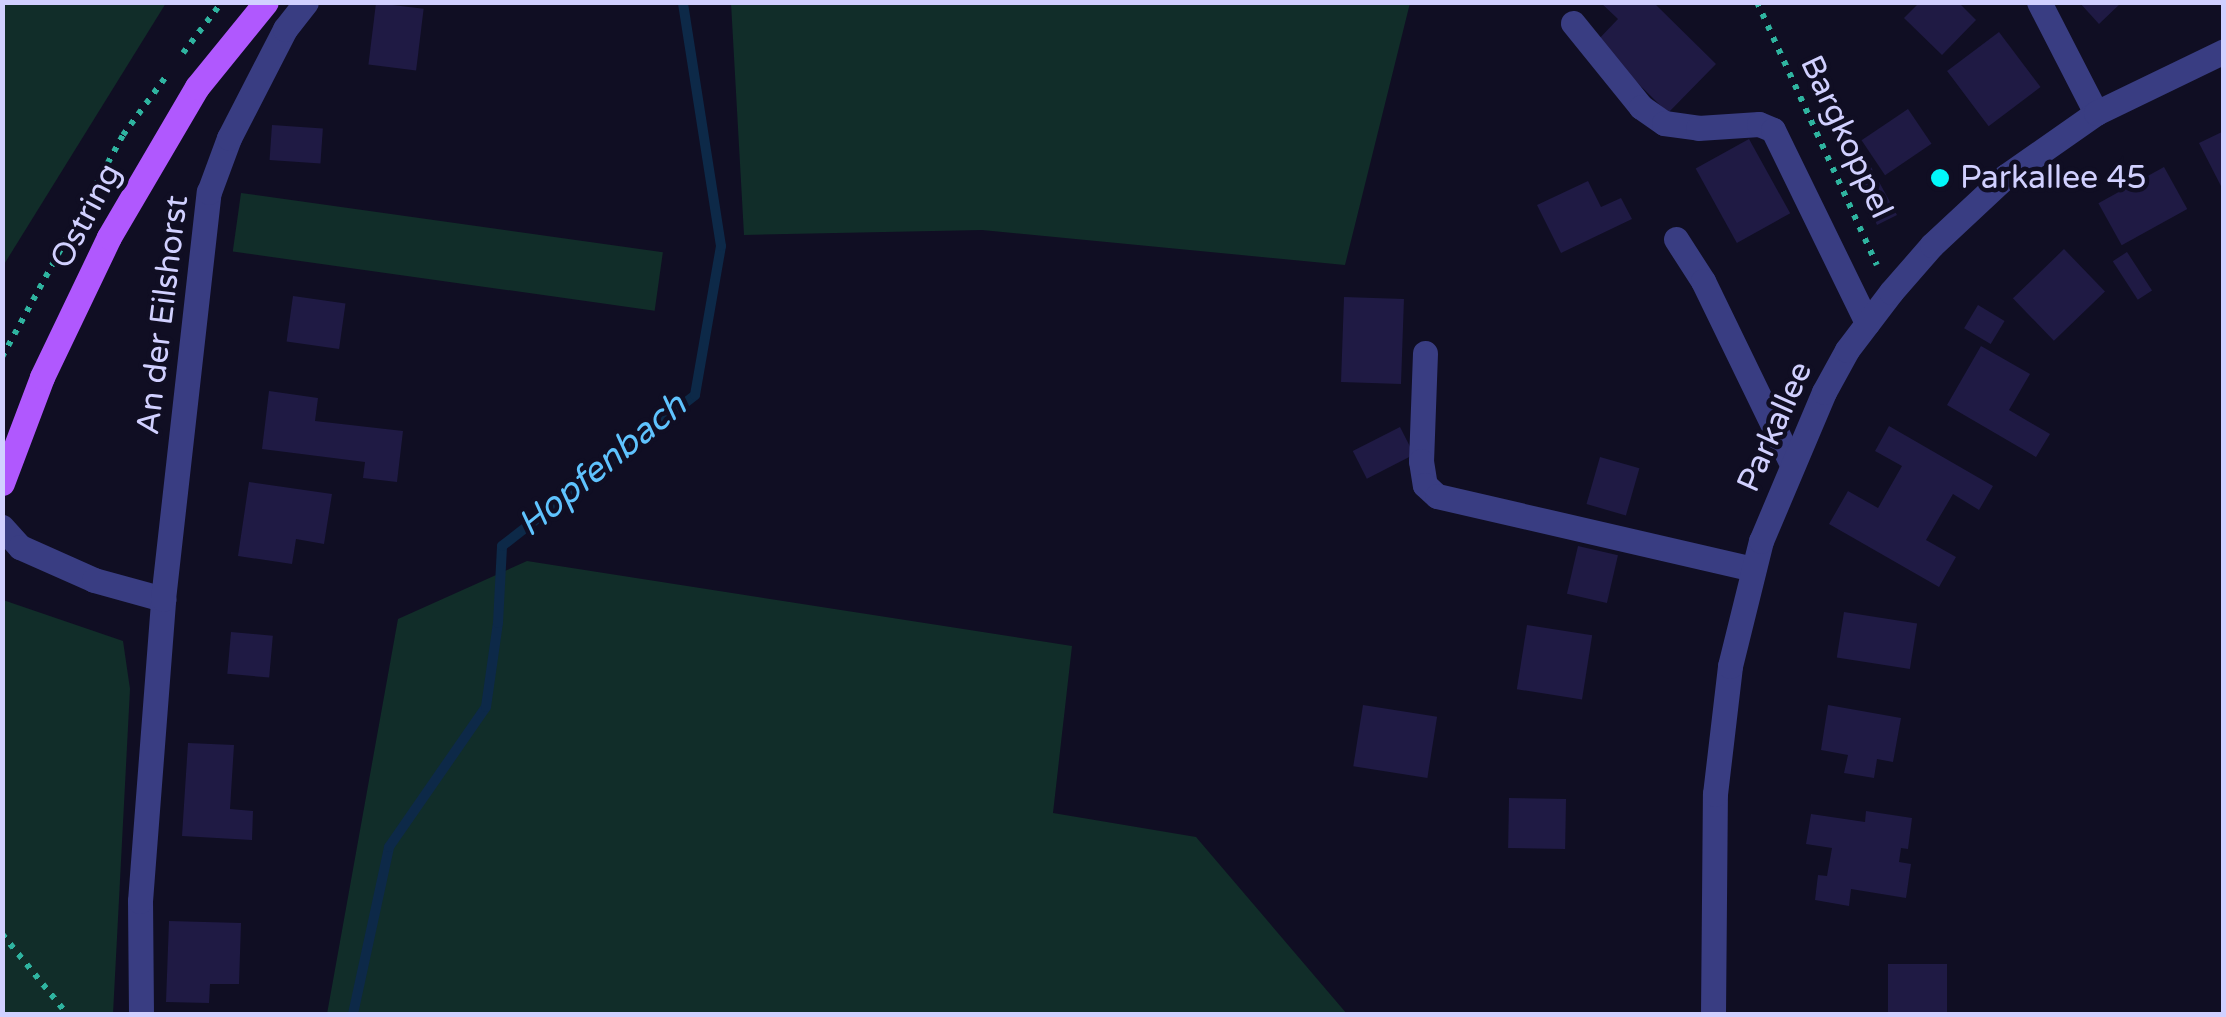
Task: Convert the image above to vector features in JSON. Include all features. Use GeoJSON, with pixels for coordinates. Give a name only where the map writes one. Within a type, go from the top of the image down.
{"type":"FeatureCollection","features":[{"type":"Feature","properties":{"kind":"main road","name":"Ostring"},"geometry":{"type":"LineString","coordinates":[[2,483],[42,377],[109,237],[197,88],[266,2]]}},
{"type":"Feature","properties":{"kind":"street","name":"An der Eilshorst"},"geometry":{"type":"LineString","coordinates":[[141,1014],[140,901],[163,599],[209,192],[229,138],[285,29],[306,2]]}},
{"type":"Feature","properties":{"kind":"street"},"geometry":{"type":"LineString","coordinates":[[2039,2],[2096,114]]}},
{"type":"Feature","properties":{"kind":"street"},"geometry":{"type":"LineString","coordinates":[[1573,23],[1641,107],[1664,123],[1698,128],[1759,124],[1773,130],[1867,323]]}},
{"type":"Feature","properties":{"kind":"street","name":"Parkallee"},"geometry":{"type":"LineString","coordinates":[[1712,1014],[1718,762],[1730,666],[1753,568],[1791,462],[1839,364],[1891,292],[1980,198],[2096,114],[2224,51]]}},
{"type":"Feature","properties":{"kind":"street"},"geometry":{"type":"LineString","coordinates":[[1676,240],[1703,281],[1791,462]]}},
{"type":"Feature","properties":{"kind":"street"},"geometry":{"type":"LineString","coordinates":[[1424,353],[1421,462],[1425,484],[1437,496],[1753,568]]}},
{"type":"Feature","properties":{"kind":"street"},"geometry":{"type":"LineString","coordinates":[[2,527],[20,547],[94,580],[163,599]]}},
{"type":"Feature","properties":{"kind":"path"},"geometry":{"type":"LineString","coordinates":[[2,357],[123,136],[222,2]]}},
{"type":"Feature","properties":{"kind":"path","name":"Bargkoppel"},"geometry":{"type":"LineString","coordinates":[[1757,2],[1891,292]]}},
{"type":"Feature","properties":{"kind":"path"},"geometry":{"type":"LineString","coordinates":[[2,934],[67,1014]]}},
{"type":"Feature","properties":{"kind":"green space"},"geometry":{"type":"Polygon","coordinates":[[[731,2],[1410,3],[1345,265],[982,230],[744,235],[731,2]]]}},
{"type":"Feature","properties":{"kind":"green space"},"geometry":{"type":"Polygon","coordinates":[[[2,3],[166,3],[3,266],[2,3]]]}},
{"type":"Feature","properties":{"kind":"green space"},"geometry":{"type":"Polygon","coordinates":[[[241,193],[663,252],[655,311],[233,251],[241,193]]]}},
{"type":"Feature","properties":{"kind":"green space"},"geometry":{"type":"Polygon","coordinates":[[[527,561],[1072,646],[1053,813],[1196,837],[1347,1014],[327,1014],[398,619],[527,561]]]}},
{"type":"Feature","properties":{"kind":"green space"},"geometry":{"type":"Polygon","coordinates":[[[3,600],[123,641],[130,689],[113,1014],[3,1014],[3,600]]]}},
{"type":"Feature","properties":{"kind":"building"},"geometry":{"type":"Polygon","coordinates":[[[1600,2],[1653,2],[1716,64],[1668,113],[1596,42],[1618,19],[1600,2]]]}},
{"type":"Feature","properties":{"kind":"building"},"geometry":{"type":"Polygon","coordinates":[[[1920,2],[1958,2],[1976,20],[1942,55],[1904,18],[1920,2]]]}},
{"type":"Feature","properties":{"kind":"building"},"geometry":{"type":"Polygon","coordinates":[[[2079,2],[2122,2],[2099,24],[2079,2]]]}},
{"type":"Feature","properties":{"kind":"building"},"geometry":{"type":"Polygon","coordinates":[[[376,3],[424,9],[416,70],[368,65],[376,3]]]}},
{"type":"Feature","properties":{"kind":"building"},"geometry":{"type":"Polygon","coordinates":[[[1999,32],[2041,87],[1989,126],[1947,71],[1999,32]]]}},
{"type":"Feature","properties":{"kind":"building"},"geometry":{"type":"Polygon","coordinates":[[[1908,109],[1931,144],[1885,175],[1862,140],[1908,109]]]}},
{"type":"Feature","properties":{"kind":"building"},"geometry":{"type":"Polygon","coordinates":[[[272,125],[323,129],[320,163],[270,160],[272,125]]]}},
{"type":"Feature","properties":{"kind":"building"},"geometry":{"type":"Polygon","coordinates":[[[2224,131],[2224,192],[2199,143],[2224,131]]]}},
{"type":"Feature","properties":{"kind":"building"},"geometry":{"type":"Polygon","coordinates":[[[1749,139],[1790,213],[1737,243],[1696,169],[1749,139]]]}},
{"type":"Feature","properties":{"kind":"building"},"geometry":{"type":"Polygon","coordinates":[[[1871,167],[1897,215],[1877,225],[1854,175],[1871,167]]]}},
{"type":"Feature","properties":{"kind":"building"},"geometry":{"type":"Polygon","coordinates":[[[2164,167],[2187,209],[2122,245],[2098,203],[2164,167]]]}},
{"type":"Feature","properties":{"kind":"building"},"geometry":{"type":"Polygon","coordinates":[[[1588,181],[1601,207],[1621,198],[1632,219],[1561,253],[1537,205],[1588,181]]]}},
{"type":"Feature","properties":{"kind":"building"},"geometry":{"type":"Polygon","coordinates":[[[2064,249],[2105,291],[2054,341],[2013,298],[2064,249]]]}},
{"type":"Feature","properties":{"kind":"building"},"geometry":{"type":"Polygon","coordinates":[[[2127,252],[2152,291],[2138,300],[2113,261],[2127,252]]]}},
{"type":"Feature","properties":{"kind":"building"},"geometry":{"type":"Polygon","coordinates":[[[293,296],[345,303],[339,349],[287,342],[293,296]]]}},
{"type":"Feature","properties":{"kind":"building"},"geometry":{"type":"Polygon","coordinates":[[[1344,297],[1404,299],[1401,384],[1341,382],[1344,297]]]}},
{"type":"Feature","properties":{"kind":"building"},"geometry":{"type":"Polygon","coordinates":[[[1978,305],[2005,321],[1991,344],[1964,328],[1978,305]]]}},
{"type":"Feature","properties":{"kind":"building"},"geometry":{"type":"Polygon","coordinates":[[[1981,346],[2030,374],[2009,410],[2050,434],[2036,457],[1947,405],[1981,346]]]}},
{"type":"Feature","properties":{"kind":"building"},"geometry":{"type":"Polygon","coordinates":[[[269,391],[318,398],[315,421],[403,431],[397,482],[363,478],[365,462],[262,449],[269,391]]]}},
{"type":"Feature","properties":{"kind":"building"},"geometry":{"type":"Polygon","coordinates":[[[1889,426],[1993,486],[1979,510],[1953,494],[1926,540],[1956,557],[1939,587],[1829,524],[1848,491],[1878,508],[1902,466],[1875,451],[1889,426]]]}},
{"type":"Feature","properties":{"kind":"building"},"geometry":{"type":"Polygon","coordinates":[[[1400,427],[1414,455],[1367,479],[1353,451],[1400,427]]]}},
{"type":"Feature","properties":{"kind":"building"},"geometry":{"type":"Polygon","coordinates":[[[1600,457],[1639,468],[1626,515],[1586,504],[1600,457]]]}},
{"type":"Feature","properties":{"kind":"building"},"geometry":{"type":"Polygon","coordinates":[[[249,482],[332,494],[324,544],[296,539],[292,564],[238,556],[249,482]]]}},
{"type":"Feature","properties":{"kind":"building"},"geometry":{"type":"Polygon","coordinates":[[[1578,546],[1618,555],[1607,603],[1567,594],[1578,546]]]}},
{"type":"Feature","properties":{"kind":"building"},"geometry":{"type":"Polygon","coordinates":[[[1844,612],[1917,624],[1910,669],[1837,657],[1844,612]]]}},
{"type":"Feature","properties":{"kind":"building"},"geometry":{"type":"Polygon","coordinates":[[[1527,625],[1592,635],[1582,700],[1517,689],[1527,625]]]}},
{"type":"Feature","properties":{"kind":"building"},"geometry":{"type":"Polygon","coordinates":[[[231,632],[273,636],[269,678],[227,674],[231,632]]]}},
{"type":"Feature","properties":{"kind":"building"},"geometry":{"type":"Polygon","coordinates":[[[1363,705],[1437,717],[1427,778],[1353,766],[1363,705]]]}},
{"type":"Feature","properties":{"kind":"building"},"geometry":{"type":"Polygon","coordinates":[[[1828,705],[1901,718],[1893,762],[1877,759],[1874,778],[1844,773],[1848,755],[1821,750],[1828,705]]]}},
{"type":"Feature","properties":{"kind":"building"},"geometry":{"type":"Polygon","coordinates":[[[188,743],[234,745],[230,809],[253,811],[252,840],[182,836],[188,743]]]}},
{"type":"Feature","properties":{"kind":"building"},"geometry":{"type":"Polygon","coordinates":[[[1509,798],[1566,799],[1565,849],[1508,848],[1509,798]]]}},
{"type":"Feature","properties":{"kind":"building"},"geometry":{"type":"Polygon","coordinates":[[[1866,811],[1912,818],[1908,849],[1901,848],[1899,862],[1911,864],[1906,898],[1851,889],[1849,906],[1815,900],[1818,875],[1827,876],[1832,848],[1806,844],[1811,814],[1865,822],[1866,811]]]}},
{"type":"Feature","properties":{"kind":"building"},"geometry":{"type":"Polygon","coordinates":[[[169,921],[241,923],[239,984],[210,984],[209,1003],[166,1002],[169,921]]]}},
{"type":"Feature","properties":{"kind":"building"},"geometry":{"type":"Polygon","coordinates":[[[1888,964],[1947,964],[1947,1014],[1888,1014],[1888,964]]]}},
{"type":"Feature","properties":{"kind":"waterway","name":"Hopfenbach"},"geometry":{"type":"LineString","coordinates":[[353,1014],[389,847],[486,707],[498,623],[502,546],[695,395],[721,246],[683,2]]}},
{"type":"Feature","properties":{"kind":"place","name":"Parkallee 45"},"geometry":{"type":"Point","coordinates":[1940,178]}}]}
